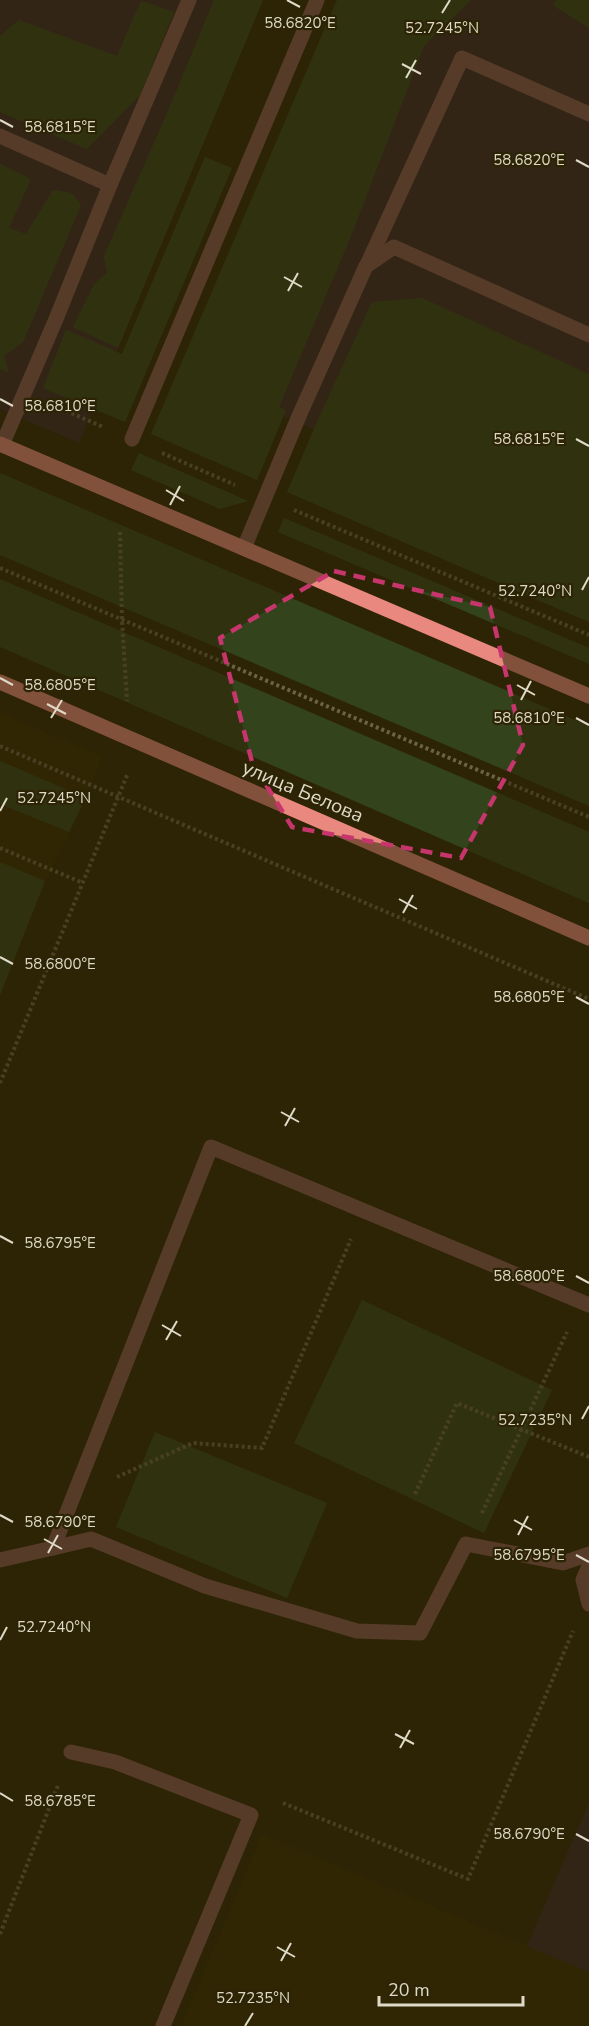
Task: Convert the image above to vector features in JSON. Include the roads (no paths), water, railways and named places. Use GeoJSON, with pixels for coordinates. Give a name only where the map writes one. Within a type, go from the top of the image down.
{"type":"FeatureCollection","features":[{"type":"Feature","properties":{"kind":"main road"},"geometry":{"type":"LineString","coordinates":[[1,444],[589,696]]}},
{"type":"Feature","properties":{"kind":"main road","name":"улица Белова"},"geometry":{"type":"LineString","coordinates":[[0,682],[589,938]]}},
{"type":"Feature","properties":{"kind":"lane"},"geometry":{"type":"LineString","coordinates":[[1,444],[56,319],[189,0]]}},
{"type":"Feature","properties":{"kind":"lane"},"geometry":{"type":"LineString","coordinates":[[132,439],[317,0]]}},
{"type":"Feature","properties":{"kind":"lane"},"geometry":{"type":"LineString","coordinates":[[244,548],[299,416],[462,58],[589,114]]}},
{"type":"Feature","properties":{"kind":"lane"},"geometry":{"type":"LineString","coordinates":[[0,136],[110,186]]}},
{"type":"Feature","properties":{"kind":"lane"},"geometry":{"type":"LineString","coordinates":[[366,266],[394,247],[589,335]]}},
{"type":"Feature","properties":{"kind":"lane"},"geometry":{"type":"LineString","coordinates":[[53,1548],[211,1147],[585,1303]]}},
{"type":"Feature","properties":{"kind":"lane"},"geometry":{"type":"LineString","coordinates":[[0,1560],[91,1539],[205,1586],[357,1631],[420,1633],[466,1544],[563,1563],[589,1554]]}},
{"type":"Feature","properties":{"kind":"lane"},"geometry":{"type":"LineString","coordinates":[[588,1601],[584,1580],[589,1566]]}},
{"type":"Feature","properties":{"kind":"lane"},"geometry":{"type":"LineString","coordinates":[[71,1752],[115,1762],[251,1815],[163,2026]]}}]}
